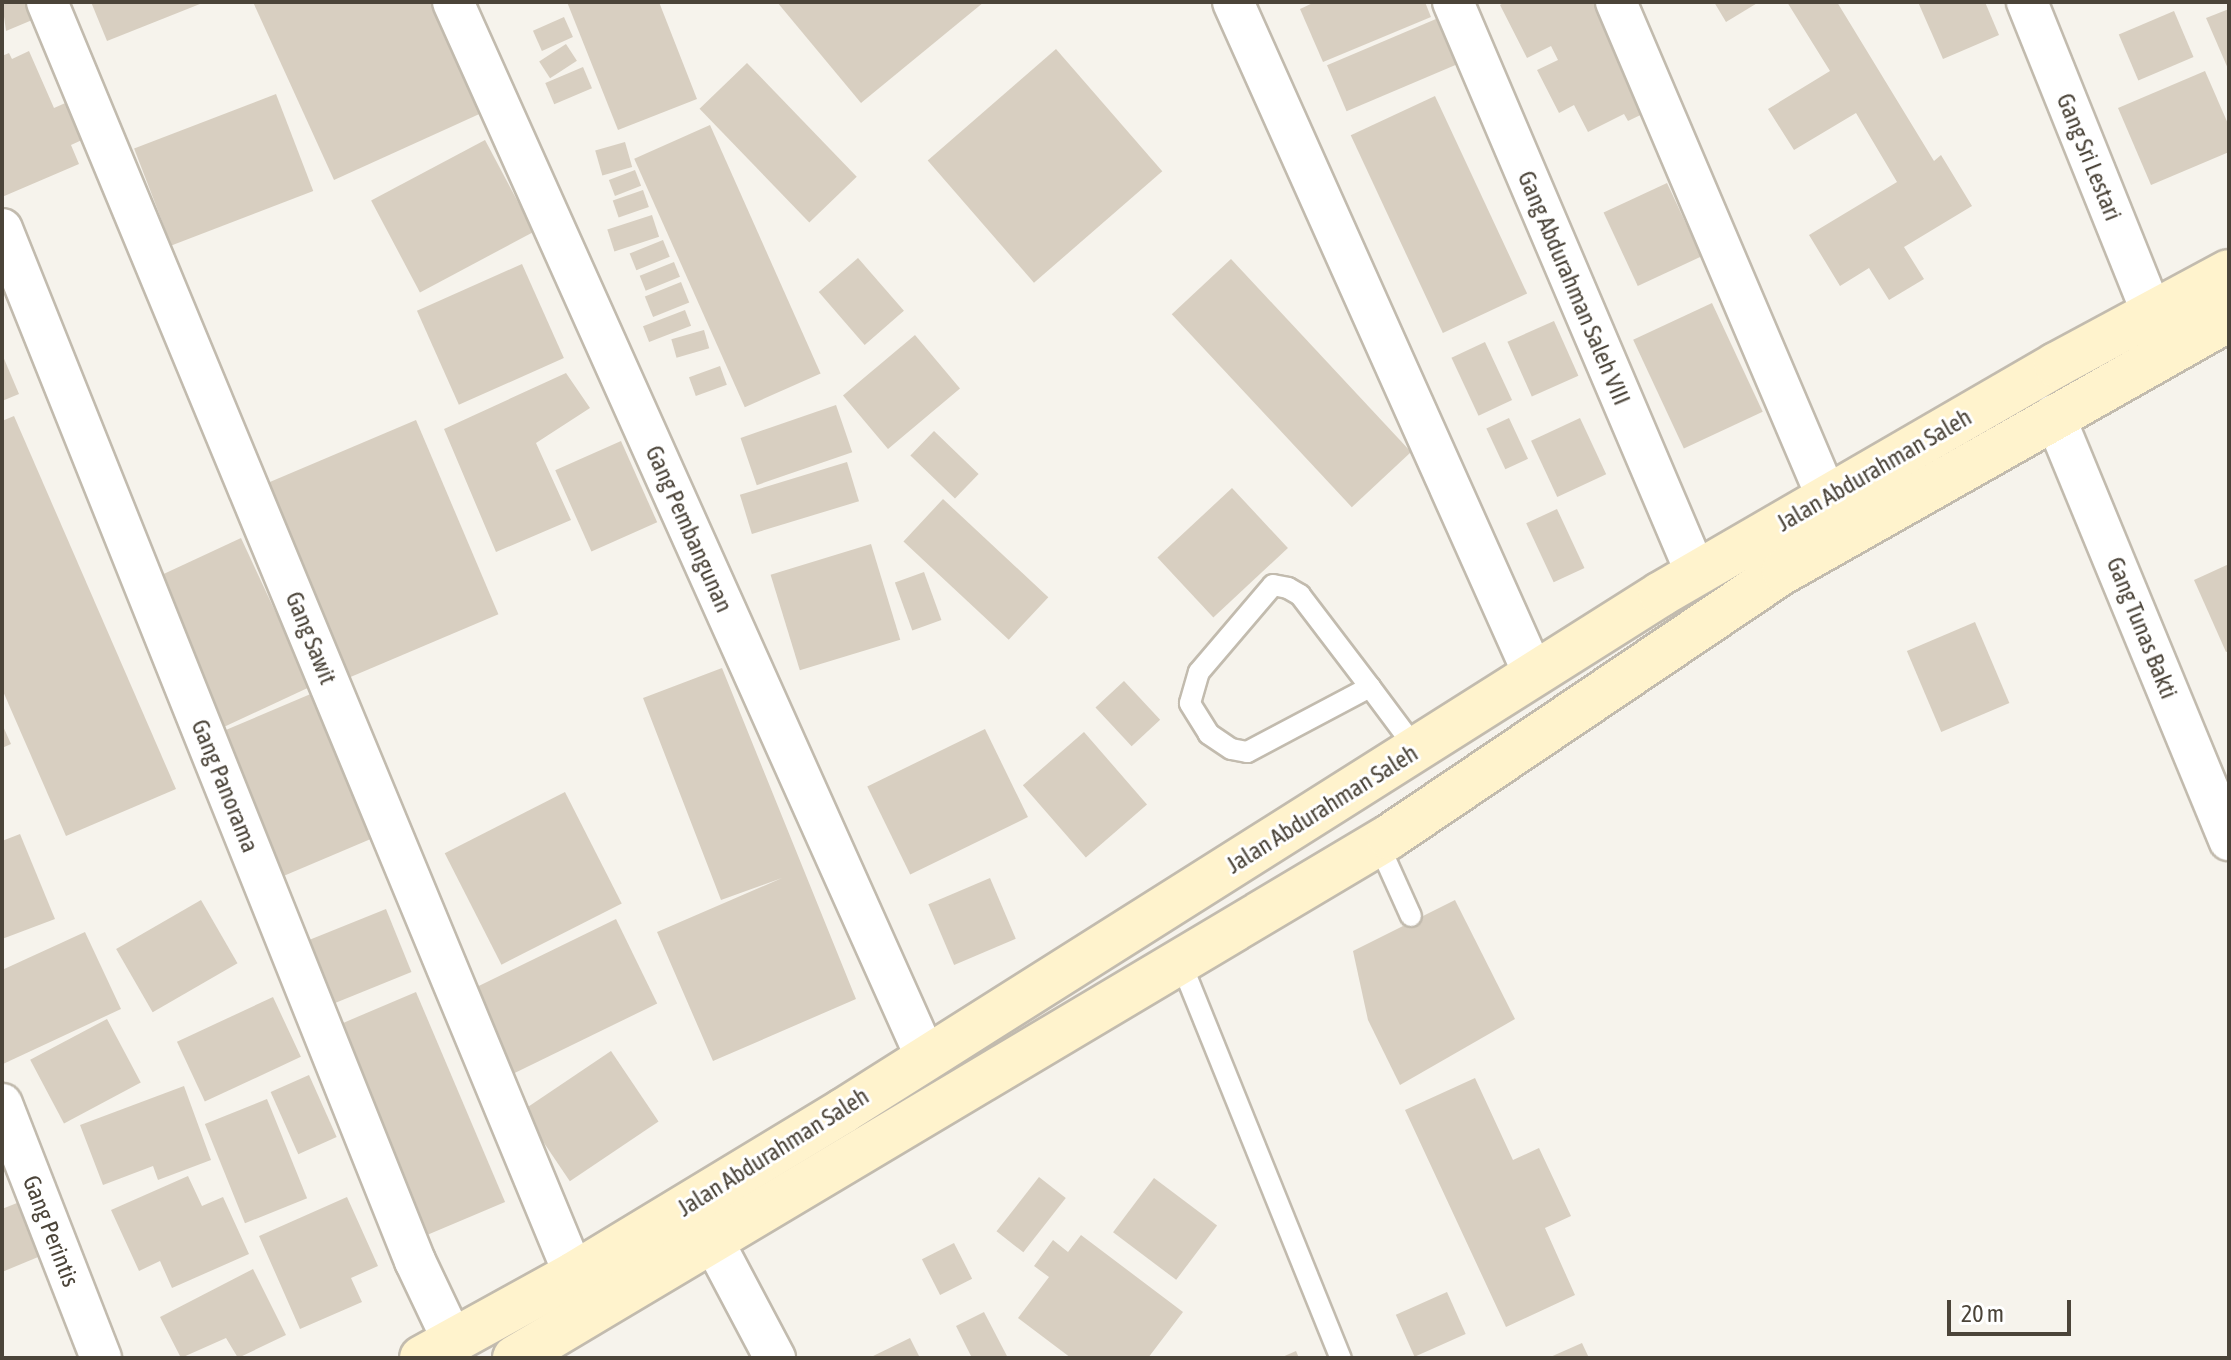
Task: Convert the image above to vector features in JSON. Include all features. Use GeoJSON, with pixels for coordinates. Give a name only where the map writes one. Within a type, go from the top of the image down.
{"type":"FeatureCollection","features":[{"type":"Feature","properties":{"kind":"street","name":"Gang Sawit"},"geometry":{"type":"LineString","coordinates":[[47,2],[574,1274]]}},
{"type":"Feature","properties":{"kind":"street","name":"Gang Pembangunan"},"geometry":{"type":"LineString","coordinates":[[453,2],[925,1055]]}},
{"type":"Feature","properties":{"kind":"street"},"geometry":{"type":"LineString","coordinates":[[1233,2],[1534,675]]}},
{"type":"Feature","properties":{"kind":"street","name":"Gang Abdurahman Saleh VIII"},"geometry":{"type":"LineString","coordinates":[[1453,2],[1696,573]]}},
{"type":"Feature","properties":{"kind":"street"},"geometry":{"type":"LineString","coordinates":[[1616,2],[1845,539]]}},
{"type":"Feature","properties":{"kind":"street","name":"Gang Sri Lestari"},"geometry":{"type":"LineString","coordinates":[[2027,2],[2152,313]]}},
{"type":"Feature","properties":{"kind":"street","name":"Gang Panorama"},"geometry":{"type":"LineString","coordinates":[[2,229],[415,1261],[438,1349]]}},
{"type":"Feature","properties":{"kind":"street","name":"Jalan Abdurahman Saleh"},"geometry":{"type":"LineString","coordinates":[[438,1349],[574,1274],[1696,573],[2229,272]]}},
{"type":"Feature","properties":{"kind":"street","name":"Jalan Abdurahman Saleh"},"geometry":{"type":"LineString","coordinates":[[515,1358],[1038,1047],[1179,958],[1378,843],[1784,571],[1845,539],[2054,415],[2229,319]]}},
{"type":"Feature","properties":{"kind":"street","name":"Gang Tunas Bakti"},"geometry":{"type":"LineString","coordinates":[[2054,415],[2229,840]]}},
{"type":"Feature","properties":{"kind":"street","name":"Gang Perintis"},"geometry":{"type":"LineString","coordinates":[[2,1104],[101,1358]]}},
{"type":"Feature","properties":{"kind":"street"},"geometry":{"type":"LineString","coordinates":[[712,1239],[775,1358]]}},
{"type":"Feature","properties":{"kind":"lane"},"geometry":{"type":"LineString","coordinates":[[1370,687],[1247,752],[1231,749],[1209,734],[1190,703],[1199,672],[1273,585],[1300,595],[1370,687],[1417,750]]}},
{"type":"Feature","properties":{"kind":"lane"},"geometry":{"type":"LineString","coordinates":[[1378,843],[1411,916]]}},
{"type":"Feature","properties":{"kind":"lane"},"geometry":{"type":"LineString","coordinates":[[1179,958],[1341,1358]]}},
{"type":"Feature","properties":{"kind":"building"},"geometry":{"type":"Polygon","coordinates":[[[2,2],[30,2],[37,18],[6,31],[2,2]]]}},
{"type":"Feature","properties":{"kind":"building"},"geometry":{"type":"Polygon","coordinates":[[[91,2],[205,2],[107,41],[91,2]]]}},
{"type":"Feature","properties":{"kind":"building"},"geometry":{"type":"Polygon","coordinates":[[[253,2],[436,2],[486,111],[334,180],[253,2]]]}},
{"type":"Feature","properties":{"kind":"building"},"geometry":{"type":"Polygon","coordinates":[[[567,2],[659,2],[697,99],[618,130],[567,2]]]}},
{"type":"Feature","properties":{"kind":"building"},"geometry":{"type":"Polygon","coordinates":[[[777,2],[984,2],[861,103],[777,2]]]}},
{"type":"Feature","properties":{"kind":"building"},"geometry":{"type":"Polygon","coordinates":[[[1315,2],[1425,2],[1431,17],[1323,62],[1300,9],[1315,2]]]}},
{"type":"Feature","properties":{"kind":"building"},"geometry":{"type":"Polygon","coordinates":[[[1505,2],[1605,2],[1608,9],[1598,15],[1653,109],[1628,121],[1624,114],[1588,132],[1574,105],[1559,113],[1537,70],[1558,60],[1551,46],[1527,58],[1500,5],[1505,2]]]}},
{"type":"Feature","properties":{"kind":"building"},"geometry":{"type":"Polygon","coordinates":[[[1714,2],[1759,2],[1726,22],[1714,2]]]}},
{"type":"Feature","properties":{"kind":"building"},"geometry":{"type":"Polygon","coordinates":[[[1787,2],[1837,2],[1934,161],[1941,155],[1972,206],[1904,247],[1924,279],[1889,300],[1869,268],[1840,286],[1809,235],[1897,182],[1856,113],[1794,150],[1768,109],[1830,71],[1787,2]]]}},
{"type":"Feature","properties":{"kind":"building"},"geometry":{"type":"Polygon","coordinates":[[[1918,2],[1985,2],[1999,35],[1943,59],[1918,2]]]}},
{"type":"Feature","properties":{"kind":"building"},"geometry":{"type":"Polygon","coordinates":[[[2229,9],[2229,71],[2206,18],[2229,9]]]}},
{"type":"Feature","properties":{"kind":"building"},"geometry":{"type":"Polygon","coordinates":[[[2174,11],[2194,57],[2138,80],[2119,34],[2174,11]]]}},
{"type":"Feature","properties":{"kind":"building"},"geometry":{"type":"Polygon","coordinates":[[[1443,16],[1463,62],[1347,111],[1327,65],[1443,16]]]}},
{"type":"Feature","properties":{"kind":"building"},"geometry":{"type":"Polygon","coordinates":[[[564,17],[573,37],[542,51],[533,31],[564,17]]]}},
{"type":"Feature","properties":{"kind":"building"},"geometry":{"type":"Polygon","coordinates":[[[566,44],[577,61],[550,78],[539,61],[566,44]]]}},
{"type":"Feature","properties":{"kind":"building"},"geometry":{"type":"Polygon","coordinates":[[[1056,49],[1162,171],[1034,283],[928,161],[1056,49]]]}},
{"type":"Feature","properties":{"kind":"building"},"geometry":{"type":"Polygon","coordinates":[[[29,51],[54,108],[79,97],[95,134],[71,145],[79,164],[2,197],[2,56],[9,53],[12,59],[29,51]]]}},
{"type":"Feature","properties":{"kind":"building"},"geometry":{"type":"Polygon","coordinates":[[[747,63],[857,177],[809,223],[700,109],[747,63]]]}},
{"type":"Feature","properties":{"kind":"building"},"geometry":{"type":"Polygon","coordinates":[[[583,67],[592,88],[554,104],[545,83],[583,67]]]}},
{"type":"Feature","properties":{"kind":"building"},"geometry":{"type":"Polygon","coordinates":[[[2205,71],[2229,126],[2229,152],[2151,185],[2118,108],[2205,71]]]}},
{"type":"Feature","properties":{"kind":"building"},"geometry":{"type":"Polygon","coordinates":[[[276,94],[313,191],[171,246],[134,148],[276,94]]]}},
{"type":"Feature","properties":{"kind":"building"},"geometry":{"type":"Polygon","coordinates":[[[1435,96],[1527,294],[1443,333],[1351,135],[1435,96]]]}},
{"type":"Feature","properties":{"kind":"building"},"geometry":{"type":"Polygon","coordinates":[[[710,125],[821,373],[745,407],[634,159],[710,125]]]}},
{"type":"Feature","properties":{"kind":"building"},"geometry":{"type":"Polygon","coordinates":[[[485,140],[534,232],[420,292],[371,201],[485,140]]]}},
{"type":"Feature","properties":{"kind":"building"},"geometry":{"type":"Polygon","coordinates":[[[625,142],[632,167],[602,176],[595,151],[625,142]]]}},
{"type":"Feature","properties":{"kind":"building"},"geometry":{"type":"Polygon","coordinates":[[[635,170],[641,186],[615,196],[609,180],[635,170]]]}},
{"type":"Feature","properties":{"kind":"building"},"geometry":{"type":"Polygon","coordinates":[[[1667,183],[1701,256],[1638,286],[1604,213],[1667,183]]]}},
{"type":"Feature","properties":{"kind":"building"},"geometry":{"type":"Polygon","coordinates":[[[643,190],[649,207],[619,217],[613,200],[643,190]]]}},
{"type":"Feature","properties":{"kind":"building"},"geometry":{"type":"Polygon","coordinates":[[[652,215],[659,237],[614,251],[607,230],[652,215]]]}},
{"type":"Feature","properties":{"kind":"building"},"geometry":{"type":"Polygon","coordinates":[[[663,240],[670,257],[636,270],[630,253],[663,240]]]}},
{"type":"Feature","properties":{"kind":"building"},"geometry":{"type":"Polygon","coordinates":[[[858,258],[904,311],[865,345],[819,292],[858,258]]]}},
{"type":"Feature","properties":{"kind":"building"},"geometry":{"type":"Polygon","coordinates":[[[1231,259],[1411,452],[1352,507],[1172,314],[1231,259]]]}},
{"type":"Feature","properties":{"kind":"building"},"geometry":{"type":"Polygon","coordinates":[[[674,262],[680,277],[646,291],[640,276],[674,262]]]}},
{"type":"Feature","properties":{"kind":"building"},"geometry":{"type":"Polygon","coordinates":[[[522,264],[564,358],[459,405],[417,311],[522,264]]]}},
{"type":"Feature","properties":{"kind":"building"},"geometry":{"type":"Polygon","coordinates":[[[681,282],[689,302],[653,317],[645,297],[681,282]]]}},
{"type":"Feature","properties":{"kind":"building"},"geometry":{"type":"Polygon","coordinates":[[[1712,303],[1763,412],[1684,449],[1633,340],[1712,303]]]}},
{"type":"Feature","properties":{"kind":"building"},"geometry":{"type":"Polygon","coordinates":[[[685,310],[691,326],[649,342],[643,326],[685,310]]]}},
{"type":"Feature","properties":{"kind":"building"},"geometry":{"type":"Polygon","coordinates":[[[1554,321],[1578,376],[1532,397],[1507,342],[1554,321]]]}},
{"type":"Feature","properties":{"kind":"building"},"geometry":{"type":"Polygon","coordinates":[[[704,330],[709,348],[677,358],[671,339],[704,330]]]}},
{"type":"Feature","properties":{"kind":"building"},"geometry":{"type":"Polygon","coordinates":[[[915,335],[960,389],[888,449],[843,395],[915,335]]]}},
{"type":"Feature","properties":{"kind":"building"},"geometry":{"type":"Polygon","coordinates":[[[1485,342],[1512,400],[1479,416],[1451,358],[1485,342]]]}},
{"type":"Feature","properties":{"kind":"building"},"geometry":{"type":"Polygon","coordinates":[[[2,354],[19,394],[2,401],[2,354]]]}},
{"type":"Feature","properties":{"kind":"building"},"geometry":{"type":"Polygon","coordinates":[[[720,366],[727,385],[696,396],[689,377],[720,366]]]}},
{"type":"Feature","properties":{"kind":"building"},"geometry":{"type":"Polygon","coordinates":[[[566,373],[590,408],[536,443],[571,520],[496,552],[444,429],[566,373]]]}},
{"type":"Feature","properties":{"kind":"building"},"geometry":{"type":"Polygon","coordinates":[[[836,405],[852,452],[757,485],[741,438],[836,405]]]}},
{"type":"Feature","properties":{"kind":"building"},"geometry":{"type":"Polygon","coordinates":[[[14,416],[176,789],[66,836],[2,689],[2,421],[14,416]]]}},
{"type":"Feature","properties":{"kind":"building"},"geometry":{"type":"Polygon","coordinates":[[[1509,418],[1528,459],[1505,469],[1486,429],[1509,418]]]}},
{"type":"Feature","properties":{"kind":"building"},"geometry":{"type":"Polygon","coordinates":[[[1580,418],[1606,474],[1557,497],[1531,441],[1580,418]]]}},
{"type":"Feature","properties":{"kind":"building"},"geometry":{"type":"Polygon","coordinates":[[[416,420],[498,614],[343,680],[260,486],[416,420]]]}},
{"type":"Feature","properties":{"kind":"building"},"geometry":{"type":"Polygon","coordinates":[[[934,431],[979,474],[955,499],[910,455],[934,431]]]}},
{"type":"Feature","properties":{"kind":"building"},"geometry":{"type":"Polygon","coordinates":[[[621,441],[657,522],[591,552],[555,470],[621,441]]]}},
{"type":"Feature","properties":{"kind":"building"},"geometry":{"type":"Polygon","coordinates":[[[847,462],[859,501],[752,534],[740,495],[847,462]]]}},
{"type":"Feature","properties":{"kind":"building"},"geometry":{"type":"Polygon","coordinates":[[[1232,488],[1288,548],[1213,618],[1157,558],[1232,488]]]}},
{"type":"Feature","properties":{"kind":"building"},"geometry":{"type":"Polygon","coordinates":[[[943,499],[1048,597],[1009,640],[903,541],[943,499]]]}},
{"type":"Feature","properties":{"kind":"building"},"geometry":{"type":"Polygon","coordinates":[[[1557,509],[1584,568],[1554,582],[1526,523],[1557,509]]]}},
{"type":"Feature","properties":{"kind":"building"},"geometry":{"type":"Polygon","coordinates":[[[241,538],[310,687],[218,730],[149,581],[241,538]]]}},
{"type":"Feature","properties":{"kind":"building"},"geometry":{"type":"Polygon","coordinates":[[[871,544],[900,640],[800,670],[771,575],[871,544]]]}},
{"type":"Feature","properties":{"kind":"building"},"geometry":{"type":"Polygon","coordinates":[[[2229,564],[2229,651],[2226,652],[2194,580],[2229,564]]]}},
{"type":"Feature","properties":{"kind":"building"},"geometry":{"type":"Polygon","coordinates":[[[924,572],[941,620],[912,631],[895,583],[924,572]]]}},
{"type":"Feature","properties":{"kind":"building"},"geometry":{"type":"Polygon","coordinates":[[[1975,622],[2009,703],[1941,732],[1907,651],[1975,622]]]}},
{"type":"Feature","properties":{"kind":"building"},"geometry":{"type":"Polygon","coordinates":[[[722,668],[856,999],[713,1061],[657,932],[782,878],[721,900],[643,698],[722,668]]]}},
{"type":"Feature","properties":{"kind":"building"},"geometry":{"type":"Polygon","coordinates":[[[1124,681],[1160,720],[1132,746],[1095,708],[1124,681]]]}},
{"type":"Feature","properties":{"kind":"building"},"geometry":{"type":"Polygon","coordinates":[[[320,690],[381,835],[270,882],[209,737],[320,690]]]}},
{"type":"Feature","properties":{"kind":"building"},"geometry":{"type":"Polygon","coordinates":[[[2,724],[11,744],[2,748],[2,724]]]}},
{"type":"Feature","properties":{"kind":"building"},"geometry":{"type":"Polygon","coordinates":[[[985,729],[1028,817],[910,875],[867,786],[985,729]]]}},
{"type":"Feature","properties":{"kind":"building"},"geometry":{"type":"Polygon","coordinates":[[[1084,732],[1147,804],[1086,858],[1023,785],[1084,732]]]}},
{"type":"Feature","properties":{"kind":"building"},"geometry":{"type":"Polygon","coordinates":[[[565,792],[622,903],[501,965],[445,853],[565,792]]]}},
{"type":"Feature","properties":{"kind":"building"},"geometry":{"type":"Polygon","coordinates":[[[20,834],[55,919],[2,939],[2,841],[20,834]]]}},
{"type":"Feature","properties":{"kind":"building"},"geometry":{"type":"Polygon","coordinates":[[[990,878],[1016,939],[954,965],[928,904],[990,878]]]}},
{"type":"Feature","properties":{"kind":"building"},"geometry":{"type":"Polygon","coordinates":[[[201,900],[238,963],[153,1012],[116,949],[201,900]]]}},
{"type":"Feature","properties":{"kind":"building"},"geometry":{"type":"Polygon","coordinates":[[[1455,900],[1515,1019],[1400,1085],[1368,1020],[1353,951],[1455,900]]]}},
{"type":"Feature","properties":{"kind":"building"},"geometry":{"type":"Polygon","coordinates":[[[386,909],[411,972],[329,1005],[303,942],[386,909]]]}},
{"type":"Feature","properties":{"kind":"building"},"geometry":{"type":"Polygon","coordinates":[[[616,919],[657,1003],[507,1077],[466,992],[616,919]]]}},
{"type":"Feature","properties":{"kind":"building"},"geometry":{"type":"Polygon","coordinates":[[[85,932],[121,1009],[3,1064],[2,970],[85,932]]]}},
{"type":"Feature","properties":{"kind":"building"},"geometry":{"type":"Polygon","coordinates":[[[416,992],[505,1202],[424,1236],[335,1026],[416,992]]]}},
{"type":"Feature","properties":{"kind":"building"},"geometry":{"type":"Polygon","coordinates":[[[273,997],[301,1057],[205,1102],[177,1042],[273,997]]]}},
{"type":"Feature","properties":{"kind":"building"},"geometry":{"type":"Polygon","coordinates":[[[107,1019],[141,1083],[64,1123],[30,1060],[107,1019]]]}},
{"type":"Feature","properties":{"kind":"building"},"geometry":{"type":"Polygon","coordinates":[[[611,1051],[659,1121],[570,1181],[522,1111],[611,1051]]]}},
{"type":"Feature","properties":{"kind":"building"},"geometry":{"type":"Polygon","coordinates":[[[309,1075],[337,1137],[298,1154],[271,1092],[309,1075]]]}},
{"type":"Feature","properties":{"kind":"building"},"geometry":{"type":"Polygon","coordinates":[[[1475,1078],[1513,1160],[1539,1148],[1571,1216],[1545,1228],[1575,1295],[1506,1327],[1405,1110],[1475,1078]]]}},
{"type":"Feature","properties":{"kind":"building"},"geometry":{"type":"Polygon","coordinates":[[[184,1086],[211,1160],[158,1180],[153,1166],[103,1185],[80,1125],[184,1086]]]}},
{"type":"Feature","properties":{"kind":"building"},"geometry":{"type":"Polygon","coordinates":[[[267,1099],[307,1198],[245,1223],[205,1124],[267,1099]]]}},
{"type":"Feature","properties":{"kind":"building"},"geometry":{"type":"Polygon","coordinates":[[[188,1176],[202,1206],[223,1197],[249,1254],[172,1288],[160,1261],[139,1271],[111,1210],[188,1176]]]}},
{"type":"Feature","properties":{"kind":"building"},"geometry":{"type":"Polygon","coordinates":[[[1039,1177],[1066,1198],[1023,1252],[997,1231],[1039,1177]]]}},
{"type":"Feature","properties":{"kind":"building"},"geometry":{"type":"Polygon","coordinates":[[[1154,1178],[1217,1226],[1176,1280],[1113,1232],[1154,1178]]]}},
{"type":"Feature","properties":{"kind":"building"},"geometry":{"type":"Polygon","coordinates":[[[32,1197],[55,1250],[2,1272],[2,1209],[32,1197]]]}},
{"type":"Feature","properties":{"kind":"building"},"geometry":{"type":"Polygon","coordinates":[[[347,1197],[378,1266],[351,1278],[362,1302],[300,1329],[259,1236],[347,1197]]]}},
{"type":"Feature","properties":{"kind":"building"},"geometry":{"type":"Polygon","coordinates":[[[1081,1235],[1183,1312],[1148,1358],[1071,1358],[1018,1318],[1049,1277],[1034,1266],[1053,1240],[1068,1252],[1081,1235]]]}},
{"type":"Feature","properties":{"kind":"building"},"geometry":{"type":"Polygon","coordinates":[[[954,1243],[972,1279],[940,1295],[922,1259],[954,1243]]]}},
{"type":"Feature","properties":{"kind":"building"},"geometry":{"type":"Polygon","coordinates":[[[253,1269],[286,1335],[238,1358],[226,1338],[181,1358],[160,1317],[253,1269]]]}},
{"type":"Feature","properties":{"kind":"building"},"geometry":{"type":"Polygon","coordinates":[[[1447,1292],[1466,1334],[1415,1357],[1396,1315],[1447,1292]]]}},
{"type":"Feature","properties":{"kind":"building"},"geometry":{"type":"Polygon","coordinates":[[[984,1312],[1008,1358],[972,1358],[956,1326],[984,1312]]]}},
{"type":"Feature","properties":{"kind":"building"},"geometry":{"type":"Polygon","coordinates":[[[910,1338],[920,1358],[869,1358],[910,1338]]]}},
{"type":"Feature","properties":{"kind":"building"},"geometry":{"type":"Polygon","coordinates":[[[1582,1343],[1589,1358],[1548,1358],[1582,1343]]]}},
{"type":"Feature","properties":{"kind":"building"},"geometry":{"type":"Polygon","coordinates":[[[1296,1351],[1299,1358],[1280,1358],[1296,1351]]]}}]}
